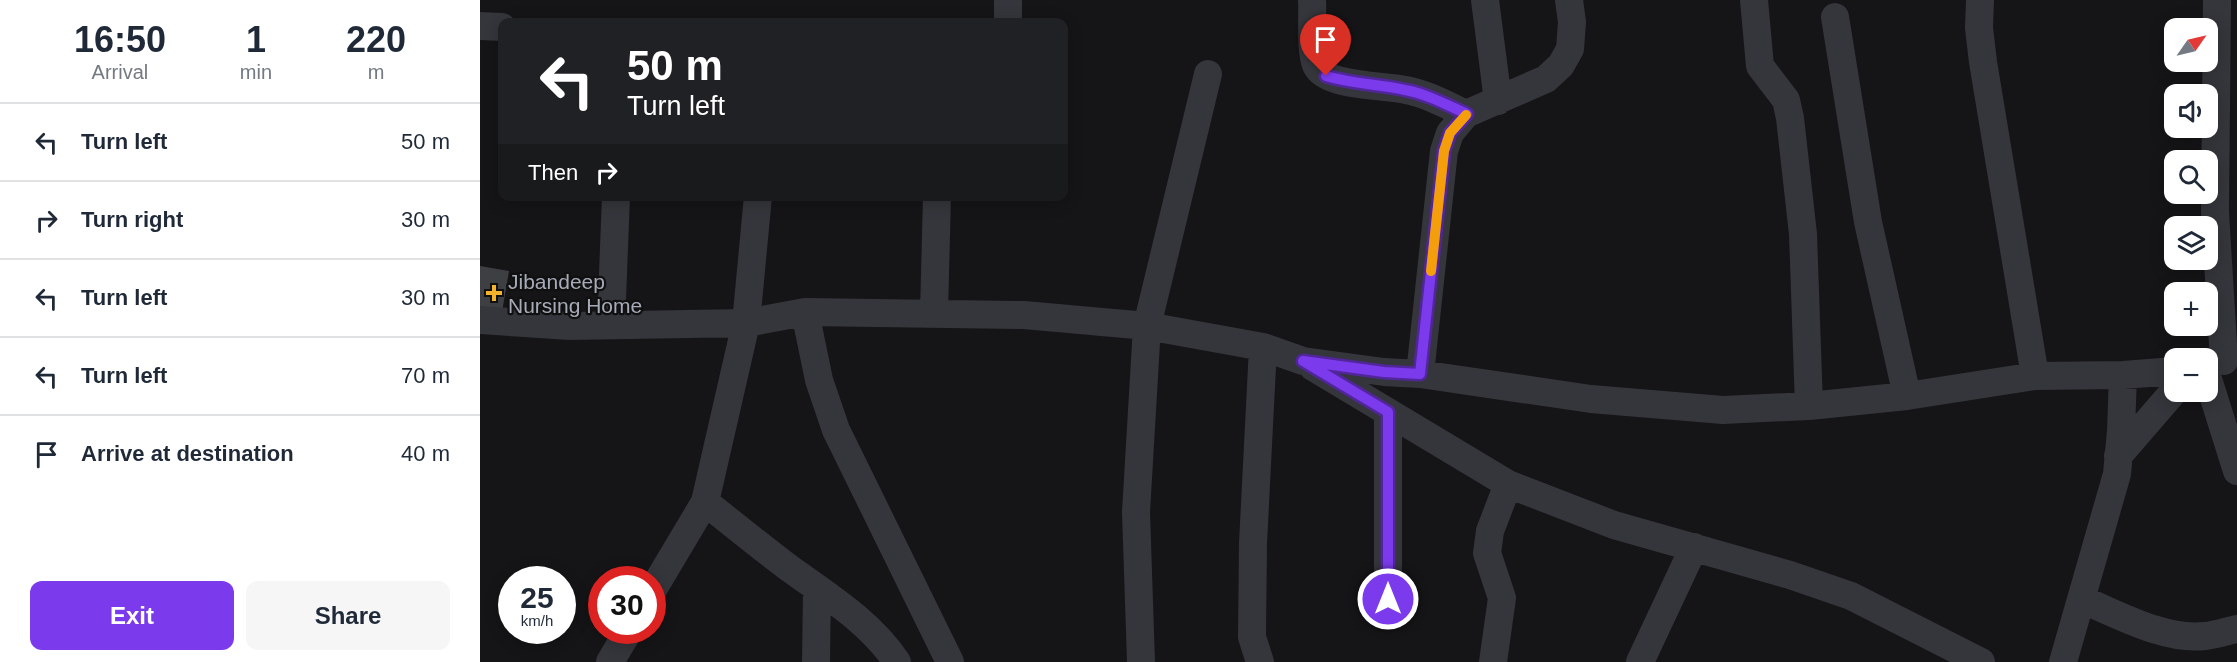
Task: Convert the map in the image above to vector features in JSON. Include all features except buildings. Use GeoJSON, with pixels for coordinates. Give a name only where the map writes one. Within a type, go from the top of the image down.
{"type":"FeatureCollection","features":[{"type":"Feature","properties":{"kind":"street"},"geometry":{"type":"LineString","coordinates":[[1008,0],[1008,18]]}},
{"type":"Feature","properties":{"kind":"street"},"geometry":{"type":"LineString","coordinates":[[1312,0],[1316,66],[1326,76],[1344,82],[1407,90],[1432,98],[1467,114]]}},
{"type":"Feature","properties":{"kind":"street"},"geometry":{"type":"LineString","coordinates":[[1485,0],[1497,101]]}},
{"type":"Feature","properties":{"kind":"street"},"geometry":{"type":"LineString","coordinates":[[1420,374],[1444,151],[1450,133],[1467,114],[1546,79],[1562,65],[1570,49],[1572,22],[1569,0]]}},
{"type":"Feature","properties":{"kind":"street"},"geometry":{"type":"LineString","coordinates":[[1754,0],[1760,66],[1786,100],[1790,118],[1803,234],[1809,406]]}},
{"type":"Feature","properties":{"kind":"street"},"geometry":{"type":"LineString","coordinates":[[1980,0],[1979,28],[1983,62],[2035,376]]}},
{"type":"Feature","properties":{"kind":"street"},"geometry":{"type":"LineString","coordinates":[[2217,0],[2215,212],[2219,365],[2237,471]]}},
{"type":"Feature","properties":{"kind":"street"},"geometry":{"type":"LineString","coordinates":[[1835,17],[1868,222],[1907,396]]}},
{"type":"Feature","properties":{"kind":"street"},"geometry":{"type":"LineString","coordinates":[[480,26],[498,27]]}},
{"type":"Feature","properties":{"kind":"street"},"geometry":{"type":"LineString","coordinates":[[1141,662],[1136,512],[1147,326],[1208,74]]}},
{"type":"Feature","properties":{"kind":"street"},"geometry":{"type":"LineString","coordinates":[[611,326],[616,201]]}},
{"type":"Feature","properties":{"kind":"street"},"geometry":{"type":"LineString","coordinates":[[666,567],[705,502],[746,323],[758,201]]}},
{"type":"Feature","properties":{"kind":"street"},"geometry":{"type":"LineString","coordinates":[[934,313],[937,201]]}},
{"type":"Feature","properties":{"kind":"street"},"geometry":{"type":"LineString","coordinates":[[480,320],[570,326],[611,326],[746,323],[806,312],[1024,315],[1147,326],[1263,347],[1303,361],[1384,372],[1420,374],[1591,399],[1723,410],[1809,406],[1907,396],[2035,376],[2122,375],[2164,372]]}},
{"type":"Feature","properties":{"kind":"street"},"geometry":{"type":"LineString","coordinates":[[806,312],[819,380],[836,430],[950,662]]}},
{"type":"Feature","properties":{"kind":"street"},"geometry":{"type":"LineString","coordinates":[[1260,662],[1252,637],[1253,543],[1263,347]]}},
{"type":"Feature","properties":{"kind":"street"},"geometry":{"type":"LineString","coordinates":[[1303,361],[1508,484],[1614,525],[1790,575],[1851,596],[1981,662]]}},
{"type":"Feature","properties":{"kind":"street"},"geometry":{"type":"LineString","coordinates":[[2063,662],[2117,474],[2122,375]]}},
{"type":"Feature","properties":{"kind":"street"},"geometry":{"type":"LineString","coordinates":[[2118,456],[2165,402]]}},
{"type":"Feature","properties":{"kind":"street"},"geometry":{"type":"LineString","coordinates":[[1388,412],[1388,599]]}},
{"type":"Feature","properties":{"kind":"street"},"geometry":{"type":"LineString","coordinates":[[1493,662],[1502,598],[1487,553],[1490,531],[1508,484]]}},
{"type":"Feature","properties":{"kind":"street"},"geometry":{"type":"LineString","coordinates":[[705,502],[853,615],[873,632],[897,662]]}},
{"type":"Feature","properties":{"kind":"street"},"geometry":{"type":"LineString","coordinates":[[1640,662],[1694,547]]}},
{"type":"Feature","properties":{"kind":"street"},"geometry":{"type":"LineString","coordinates":[[816,662],[817,588]]}},
{"type":"Feature","properties":{"kind":"street"},"geometry":{"type":"LineString","coordinates":[[2080,599],[2164,632],[2205,636],[2237,629]]}},
{"type":"Feature","properties":{"kind":"street"},"geometry":{"type":"LineString","coordinates":[[610,662],[621,644]]}},
{"type":"Feature","properties":{"kind":"slow traffic"},"geometry":{"type":"LineString","coordinates":[[1431,271],[1444,151],[1450,133],[1466,115]]}},
{"type":"Feature","properties":{"kind":"place","name":"Jibandeep Nursing Home"},"geometry":{"type":"Point","coordinates":[494,293]}},
{"type":"Feature","properties":{"kind":"route"},"geometry":{"type":"LineString","coordinates":[[1326,76],[1344,82],[1407,90],[1432,98],[1467,114],[1450,133],[1444,151],[1420,374],[1384,372],[1303,361],[1388,412],[1388,599]]}}]}
